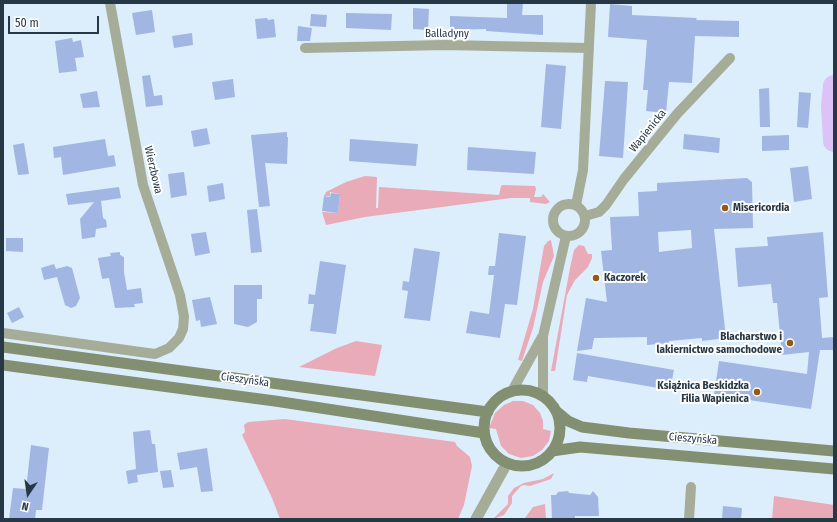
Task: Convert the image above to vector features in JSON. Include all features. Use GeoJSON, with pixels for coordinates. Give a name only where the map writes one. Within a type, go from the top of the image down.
{"type":"FeatureCollection","features":[{"type":"Feature","properties":{"kind":"main road","name":"Cieszyńska"},"geometry":{"type":"LineString","coordinates":[[3,347],[488,412]]}},
{"type":"Feature","properties":{"kind":"main road","name":"Cieszyńska"},"geometry":{"type":"LineString","coordinates":[[3,365],[276,401],[484,433]]}},
{"type":"Feature","properties":{"kind":"main road"},"geometry":{"type":"LineString","coordinates":[[525,390],[543,396],[556,411],[560,421],[558,442],[552,451],[537,464],[517,466],[507,463],[496,456],[488,446],[484,433],[484,422],[494,403],[502,396],[512,391],[525,390]]}},
{"type":"Feature","properties":{"kind":"main road","name":"Cieszyńska"},"geometry":{"type":"LineString","coordinates":[[556,411],[568,421],[582,427],[629,434],[834,451]]}},
{"type":"Feature","properties":{"kind":"main road","name":"Cieszyńska"},"geometry":{"type":"LineString","coordinates":[[552,451],[580,447],[834,469]]}},
{"type":"Feature","properties":{"kind":"street","name":"Wierzbowa"},"geometry":{"type":"LineString","coordinates":[[3,333],[155,354],[165,350],[179,338],[183,329],[184,317],[180,295],[143,185],[110,3]]}},
{"type":"Feature","properties":{"kind":"street"},"geometry":{"type":"LineString","coordinates":[[576,205],[582,170],[591,3]]}},
{"type":"Feature","properties":{"kind":"street","name":"Balladyny"},"geometry":{"type":"LineString","coordinates":[[305,48],[445,45],[589,48]]}},
{"type":"Feature","properties":{"kind":"street","name":"Wapienicka"},"geometry":{"type":"LineString","coordinates":[[585,216],[599,212],[606,205],[677,114],[730,58]]}},
{"type":"Feature","properties":{"kind":"street"},"geometry":{"type":"LineString","coordinates":[[567,204],[576,205],[585,216],[585,222],[581,232],[571,236],[566,236],[556,231],[553,217],[560,207],[567,204]]}},
{"type":"Feature","properties":{"kind":"street"},"geometry":{"type":"LineString","coordinates":[[543,396],[543,336],[566,236]]}},
{"type":"Feature","properties":{"kind":"street"},"geometry":{"type":"LineString","coordinates":[[512,391],[543,336]]}},
{"type":"Feature","properties":{"kind":"street"},"geometry":{"type":"LineString","coordinates":[[476,519],[507,463]]}},
{"type":"Feature","properties":{"kind":"street"},"geometry":{"type":"LineString","coordinates":[[689,519],[691,487]]}},
{"type":"Feature","properties":{"kind":"shaded area"},"geometry":{"type":"Polygon","coordinates":[[[365,176],[377,177],[376,208],[378,208],[379,187],[499,195],[501,186],[503,185],[535,186],[536,189],[534,197],[541,197],[543,194],[550,202],[546,204],[530,202],[530,198],[511,198],[365,217],[326,225],[322,212],[338,213],[340,194],[330,192],[330,196],[324,196],[326,192],[346,182],[365,176]]]}},
{"type":"Feature","properties":{"kind":"shaded area"},"geometry":{"type":"Polygon","coordinates":[[[551,240],[554,256],[543,282],[533,328],[522,361],[518,360],[533,309],[544,246],[551,240]]]}},
{"type":"Feature","properties":{"kind":"shaded area"},"geometry":{"type":"Polygon","coordinates":[[[579,245],[584,246],[588,254],[592,254],[592,258],[588,267],[575,280],[567,295],[555,371],[551,371],[574,250],[579,245]]]}},
{"type":"Feature","properties":{"kind":"shaded area"},"geometry":{"type":"Polygon","coordinates":[[[356,341],[382,345],[375,376],[299,367],[337,348],[356,341]]]}},
{"type":"Feature","properties":{"kind":"shaded area"},"geometry":{"type":"Polygon","coordinates":[[[513,401],[523,401],[533,405],[540,413],[543,421],[543,429],[551,431],[549,441],[542,450],[533,456],[521,458],[509,454],[501,446],[496,429],[489,428],[495,413],[504,405],[513,401]]]}},
{"type":"Feature","properties":{"kind":"shaded area"},"geometry":{"type":"Polygon","coordinates":[[[285,419],[455,442],[457,446],[470,457],[472,466],[464,505],[458,519],[280,519],[272,498],[242,435],[245,432],[244,425],[248,422],[285,419]]]}},
{"type":"Feature","properties":{"kind":"shaded area"},"geometry":{"type":"Polygon","coordinates":[[[554,473],[551,479],[530,486],[521,486],[512,496],[512,503],[504,515],[493,519],[508,504],[508,496],[514,488],[524,483],[543,479],[554,473]]]}},
{"type":"Feature","properties":{"kind":"shaded area"},"geometry":{"type":"Polygon","coordinates":[[[774,496],[834,505],[834,519],[772,519],[774,496]]]}},
{"type":"Feature","properties":{"kind":"shaded area"},"geometry":{"type":"Polygon","coordinates":[[[545,504],[546,519],[520,519],[525,518],[533,507],[545,504]]]}},
{"type":"Feature","properties":{"kind":"building"},"geometry":{"type":"Polygon","coordinates":[[[507,3],[523,3],[522,15],[543,15],[543,35],[486,31],[486,29],[450,30],[450,16],[507,18],[507,3]]]}},
{"type":"Feature","properties":{"kind":"building"},"geometry":{"type":"Polygon","coordinates":[[[610,4],[632,6],[632,15],[697,18],[696,20],[739,21],[739,37],[695,36],[692,83],[669,82],[666,113],[646,111],[648,90],[643,90],[647,40],[608,37],[610,4]]]}},
{"type":"Feature","properties":{"kind":"building"},"geometry":{"type":"Polygon","coordinates":[[[413,8],[429,9],[428,30],[413,29],[413,8]]]}},
{"type":"Feature","properties":{"kind":"building"},"geometry":{"type":"Polygon","coordinates":[[[152,10],[155,32],[136,35],[132,13],[152,10]]]}},
{"type":"Feature","properties":{"kind":"building"},"geometry":{"type":"Polygon","coordinates":[[[346,13],[392,14],[391,30],[346,28],[346,13]]]}},
{"type":"Feature","properties":{"kind":"building"},"geometry":{"type":"Polygon","coordinates":[[[311,14],[327,15],[326,27],[310,26],[311,14]]]}},
{"type":"Feature","properties":{"kind":"building"},"geometry":{"type":"Polygon","coordinates":[[[267,18],[268,20],[274,19],[276,37],[257,39],[255,19],[267,18]]]}},
{"type":"Feature","properties":{"kind":"building"},"geometry":{"type":"Polygon","coordinates":[[[298,26],[312,28],[310,41],[297,41],[298,26]]]}},
{"type":"Feature","properties":{"kind":"building"},"geometry":{"type":"Polygon","coordinates":[[[192,33],[193,45],[174,48],[172,36],[192,33]]]}},
{"type":"Feature","properties":{"kind":"building"},"geometry":{"type":"Polygon","coordinates":[[[72,38],[73,42],[81,40],[84,57],[75,58],[77,71],[59,73],[55,41],[72,38]]]}},
{"type":"Feature","properties":{"kind":"building"},"geometry":{"type":"Polygon","coordinates":[[[546,64],[566,66],[561,129],[541,127],[546,64]]]}},
{"type":"Feature","properties":{"kind":"building"},"geometry":{"type":"Polygon","coordinates":[[[150,75],[154,96],[162,95],[163,105],[146,107],[142,76],[150,75]]]}},
{"type":"Feature","properties":{"kind":"building"},"geometry":{"type":"Polygon","coordinates":[[[233,79],[235,97],[215,100],[212,82],[233,79]]]}},
{"type":"Feature","properties":{"kind":"building"},"geometry":{"type":"Polygon","coordinates":[[[605,81],[628,82],[623,158],[599,156],[605,81]]]}},
{"type":"Feature","properties":{"kind":"building"},"geometry":{"type":"Polygon","coordinates":[[[769,88],[770,127],[760,127],[759,89],[769,88]]]}},
{"type":"Feature","properties":{"kind":"building"},"geometry":{"type":"Polygon","coordinates":[[[97,91],[100,107],[83,108],[80,94],[97,91]]]}},
{"type":"Feature","properties":{"kind":"building"},"geometry":{"type":"Polygon","coordinates":[[[799,92],[811,93],[808,128],[797,127],[799,92]]]}},
{"type":"Feature","properties":{"kind":"building"},"geometry":{"type":"Polygon","coordinates":[[[207,128],[210,144],[194,147],[191,131],[207,128]]]}},
{"type":"Feature","properties":{"kind":"building"},"geometry":{"type":"Polygon","coordinates":[[[287,132],[287,164],[265,163],[270,206],[259,207],[251,135],[287,132]]]}},
{"type":"Feature","properties":{"kind":"building"},"geometry":{"type":"Polygon","coordinates":[[[684,134],[720,138],[719,153],[683,149],[684,134]]]}},
{"type":"Feature","properties":{"kind":"building"},"geometry":{"type":"Polygon","coordinates":[[[789,135],[789,150],[762,151],[762,136],[789,135]]]}},
{"type":"Feature","properties":{"kind":"building"},"geometry":{"type":"Polygon","coordinates":[[[105,139],[108,156],[114,155],[116,166],[63,175],[61,157],[54,158],[53,147],[105,139]]]}},
{"type":"Feature","properties":{"kind":"building"},"geometry":{"type":"Polygon","coordinates":[[[350,139],[418,144],[416,166],[349,161],[350,139]]]}},
{"type":"Feature","properties":{"kind":"building"},"geometry":{"type":"Polygon","coordinates":[[[24,143],[29,174],[18,175],[13,145],[24,143]]]}},
{"type":"Feature","properties":{"kind":"building"},"geometry":{"type":"Polygon","coordinates":[[[468,147],[536,152],[534,174],[467,170],[468,147]]]}},
{"type":"Feature","properties":{"kind":"building"},"geometry":{"type":"Polygon","coordinates":[[[808,166],[812,199],[794,202],[790,168],[808,166]]]}},
{"type":"Feature","properties":{"kind":"building"},"geometry":{"type":"Polygon","coordinates":[[[184,172],[187,195],[171,198],[168,174],[184,172]]]}},
{"type":"Feature","properties":{"kind":"building"},"geometry":{"type":"Polygon","coordinates":[[[747,178],[752,182],[753,228],[714,229],[726,338],[702,341],[702,338],[647,345],[647,337],[594,338],[592,349],[577,351],[586,298],[607,302],[601,251],[612,250],[610,217],[639,216],[638,192],[657,191],[657,183],[747,178]],[[691,230],[658,232],[659,252],[692,248],[691,230]]]}},
{"type":"Feature","properties":{"kind":"building"},"geometry":{"type":"Polygon","coordinates":[[[223,183],[225,199],[209,202],[207,186],[223,183]]]}},
{"type":"Feature","properties":{"kind":"building"},"geometry":{"type":"Polygon","coordinates":[[[119,187],[121,198],[101,201],[103,218],[106,220],[107,227],[96,229],[95,237],[82,239],[80,219],[94,202],[68,205],[66,194],[119,187]]]}},
{"type":"Feature","properties":{"kind":"building"},"geometry":{"type":"Polygon","coordinates":[[[331,193],[340,194],[338,213],[322,211],[324,196],[330,197],[331,193]]]}},
{"type":"Feature","properties":{"kind":"building"},"geometry":{"type":"Polygon","coordinates":[[[257,209],[262,252],[251,253],[247,210],[257,209]]]}},
{"type":"Feature","properties":{"kind":"building"},"geometry":{"type":"Polygon","coordinates":[[[206,232],[210,253],[195,256],[191,234],[206,232]]]}},
{"type":"Feature","properties":{"kind":"building"},"geometry":{"type":"Polygon","coordinates":[[[823,232],[828,297],[819,298],[822,338],[834,337],[834,350],[820,350],[811,409],[714,395],[719,361],[807,374],[809,352],[782,355],[777,303],[773,303],[771,284],[738,287],[735,248],[768,246],[767,237],[823,232]]]}},
{"type":"Feature","properties":{"kind":"building"},"geometry":{"type":"Polygon","coordinates":[[[499,233],[526,236],[517,305],[505,304],[500,338],[466,333],[470,311],[489,314],[494,275],[488,275],[489,266],[495,266],[499,233]]]}},
{"type":"Feature","properties":{"kind":"building"},"geometry":{"type":"Polygon","coordinates":[[[6,238],[23,238],[23,252],[6,251],[6,238]]]}},
{"type":"Feature","properties":{"kind":"building"},"geometry":{"type":"Polygon","coordinates":[[[414,248],[440,252],[430,321],[404,318],[408,291],[402,290],[403,281],[409,282],[414,248]]]}},
{"type":"Feature","properties":{"kind":"building"},"geometry":{"type":"Polygon","coordinates":[[[120,252],[120,255],[124,257],[124,272],[127,290],[141,288],[143,303],[134,304],[135,307],[115,308],[109,278],[102,279],[98,258],[111,256],[110,253],[120,252]]]}},
{"type":"Feature","properties":{"kind":"building"},"geometry":{"type":"Polygon","coordinates":[[[320,261],[346,265],[336,334],[310,331],[314,304],[308,304],[309,294],[315,295],[320,261]]]}},
{"type":"Feature","properties":{"kind":"building"},"geometry":{"type":"Polygon","coordinates":[[[54,264],[56,269],[67,266],[72,268],[80,298],[76,306],[71,308],[65,305],[57,277],[44,280],[41,268],[54,264]]]}},
{"type":"Feature","properties":{"kind":"building"},"geometry":{"type":"Polygon","coordinates":[[[234,285],[262,285],[262,299],[257,299],[257,322],[248,327],[234,324],[234,285]]]}},
{"type":"Feature","properties":{"kind":"building"},"geometry":{"type":"Polygon","coordinates":[[[210,297],[217,324],[201,327],[200,320],[196,321],[192,300],[210,297]]]}},
{"type":"Feature","properties":{"kind":"building"},"geometry":{"type":"Polygon","coordinates":[[[19,307],[24,317],[12,323],[7,313],[19,307]]]}},
{"type":"Feature","properties":{"kind":"building"},"geometry":{"type":"Polygon","coordinates":[[[577,353],[674,370],[670,390],[588,376],[587,382],[573,380],[577,353]]]}},
{"type":"Feature","properties":{"kind":"building"},"geometry":{"type":"Polygon","coordinates":[[[150,430],[152,444],[155,444],[158,472],[137,475],[138,482],[128,484],[126,471],[136,469],[133,432],[150,430]]]}},
{"type":"Feature","properties":{"kind":"building"},"geometry":{"type":"Polygon","coordinates":[[[31,445],[49,448],[42,510],[36,510],[35,519],[9,519],[13,488],[26,489],[31,445]]]}},
{"type":"Feature","properties":{"kind":"building"},"geometry":{"type":"Polygon","coordinates":[[[207,448],[213,491],[201,492],[197,467],[180,470],[177,453],[207,448]]]}},
{"type":"Feature","properties":{"kind":"building"},"geometry":{"type":"Polygon","coordinates":[[[171,470],[174,487],[163,488],[160,471],[171,470]]]}},
{"type":"Feature","properties":{"kind":"building"},"geometry":{"type":"Polygon","coordinates":[[[568,491],[569,493],[590,495],[593,491],[598,497],[599,516],[575,516],[575,519],[552,519],[551,495],[556,495],[558,492],[568,491]]]}},
{"type":"Feature","properties":{"kind":"building"},"geometry":{"type":"Polygon","coordinates":[[[723,506],[742,508],[741,519],[722,519],[723,506]]]}},
{"type":"Feature","properties":{"kind":"waterway"},"geometry":{"type":"LineString","coordinates":[[834,86],[832,106],[834,141]]}},
{"type":"Feature","properties":{"kind":"place","name":"Misericordia"},"geometry":{"type":"Point","coordinates":[725,208]}},
{"type":"Feature","properties":{"kind":"place","name":"Kaczorek"},"geometry":{"type":"Point","coordinates":[596,278]}},
{"type":"Feature","properties":{"kind":"place","name":"Blacharstwo i lakiernictwo samochodowe"},"geometry":{"type":"Point","coordinates":[790,343]}},
{"type":"Feature","properties":{"kind":"place","name":"Książnica Beskidzka Filia Wapienica"},"geometry":{"type":"Point","coordinates":[757,392]}}]}
